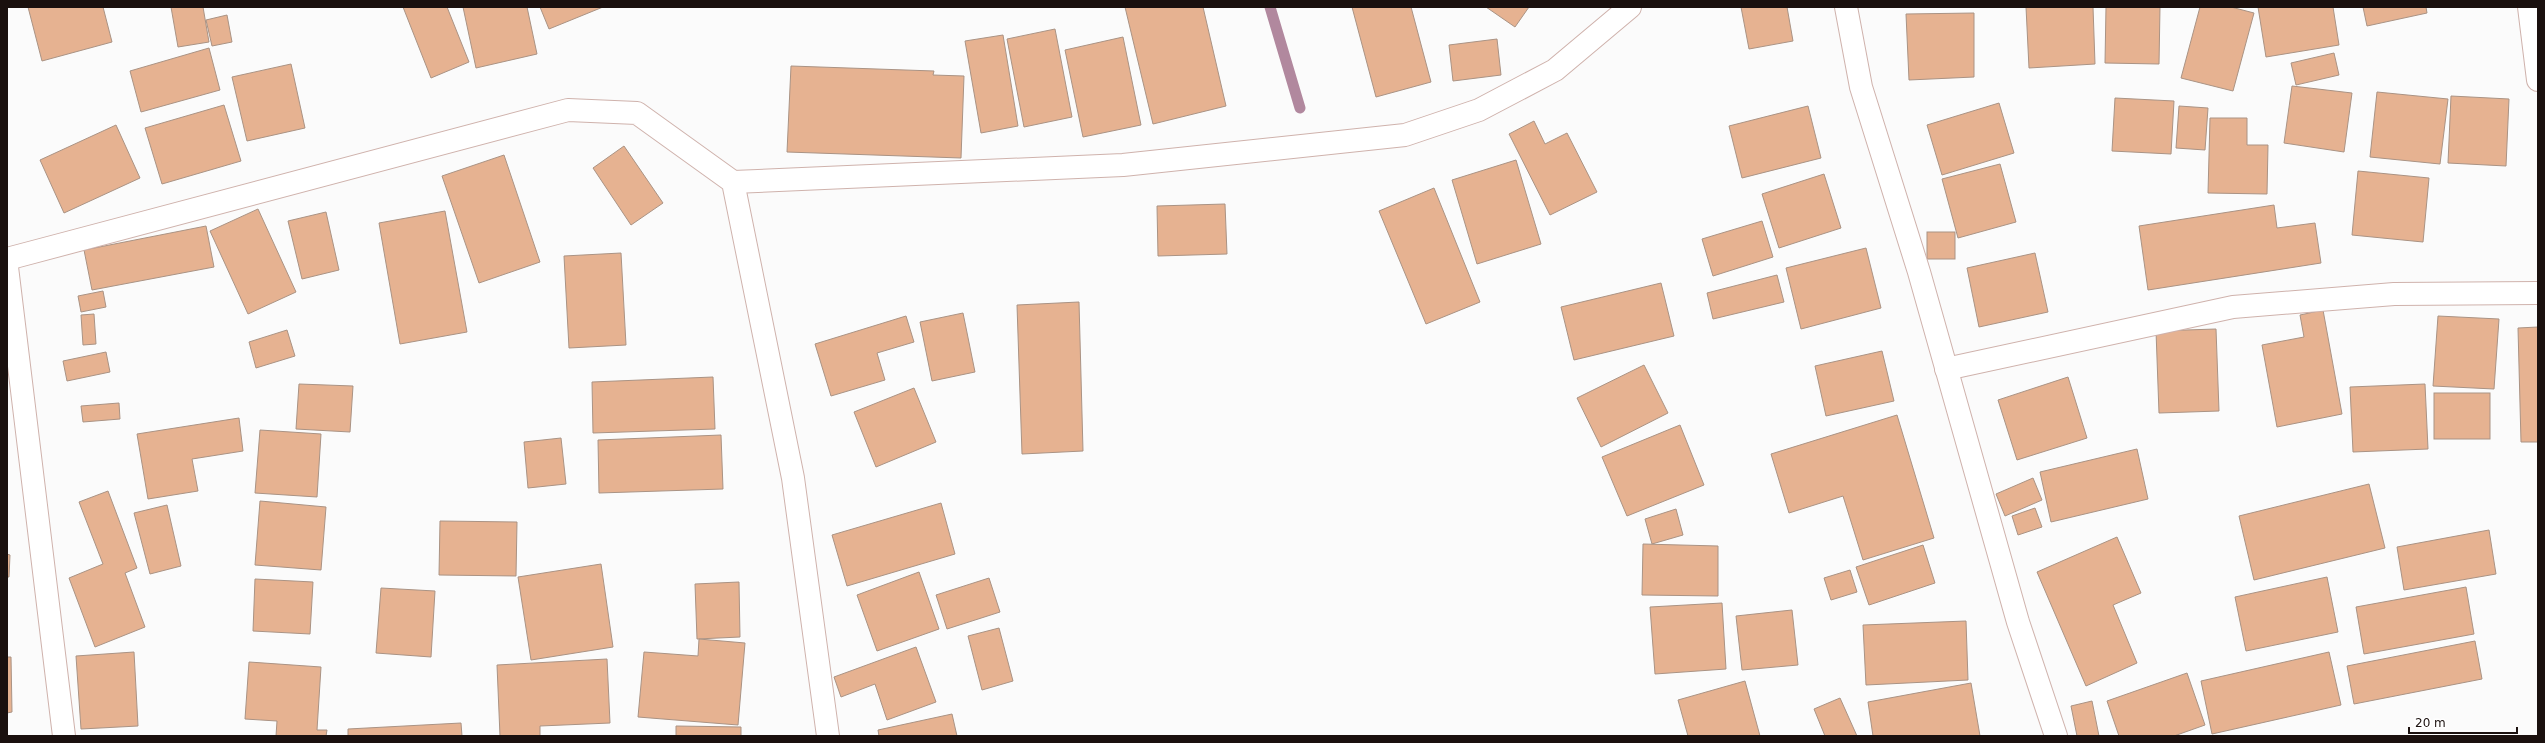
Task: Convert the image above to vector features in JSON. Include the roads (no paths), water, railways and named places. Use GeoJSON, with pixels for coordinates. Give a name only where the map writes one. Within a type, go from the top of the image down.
{"type":"FeatureCollection","features":[{"type":"Feature","properties":{"kind":"street"},"geometry":{"type":"LineString","coordinates":[[7,259],[568,110],[637,113],[733,182],[1123,165],[1405,135],[1479,110],[1555,70],[1630,7]]}},
{"type":"Feature","properties":{"kind":"street"},"geometry":{"type":"LineString","coordinates":[[1846,7],[1861,87],[1919,272],[2018,622],[2056,736]]}},
{"type":"Feature","properties":{"kind":"street"},"geometry":{"type":"LineString","coordinates":[[2528,7],[2538,80]]}},
{"type":"Feature","properties":{"kind":"street"},"geometry":{"type":"LineString","coordinates":[[733,182],[793,478],[828,736]]}},
{"type":"Feature","properties":{"kind":"street"},"geometry":{"type":"LineString","coordinates":[[7,267],[64,736]]}},
{"type":"Feature","properties":{"kind":"street"},"geometry":{"type":"LineString","coordinates":[[1946,369],[2233,306],[2394,294],[2538,293]]}},
{"type":"Feature","properties":{"kind":"waterway"},"geometry":{"type":"LineString","coordinates":[[1270,7],[1300,108]]}}]}
